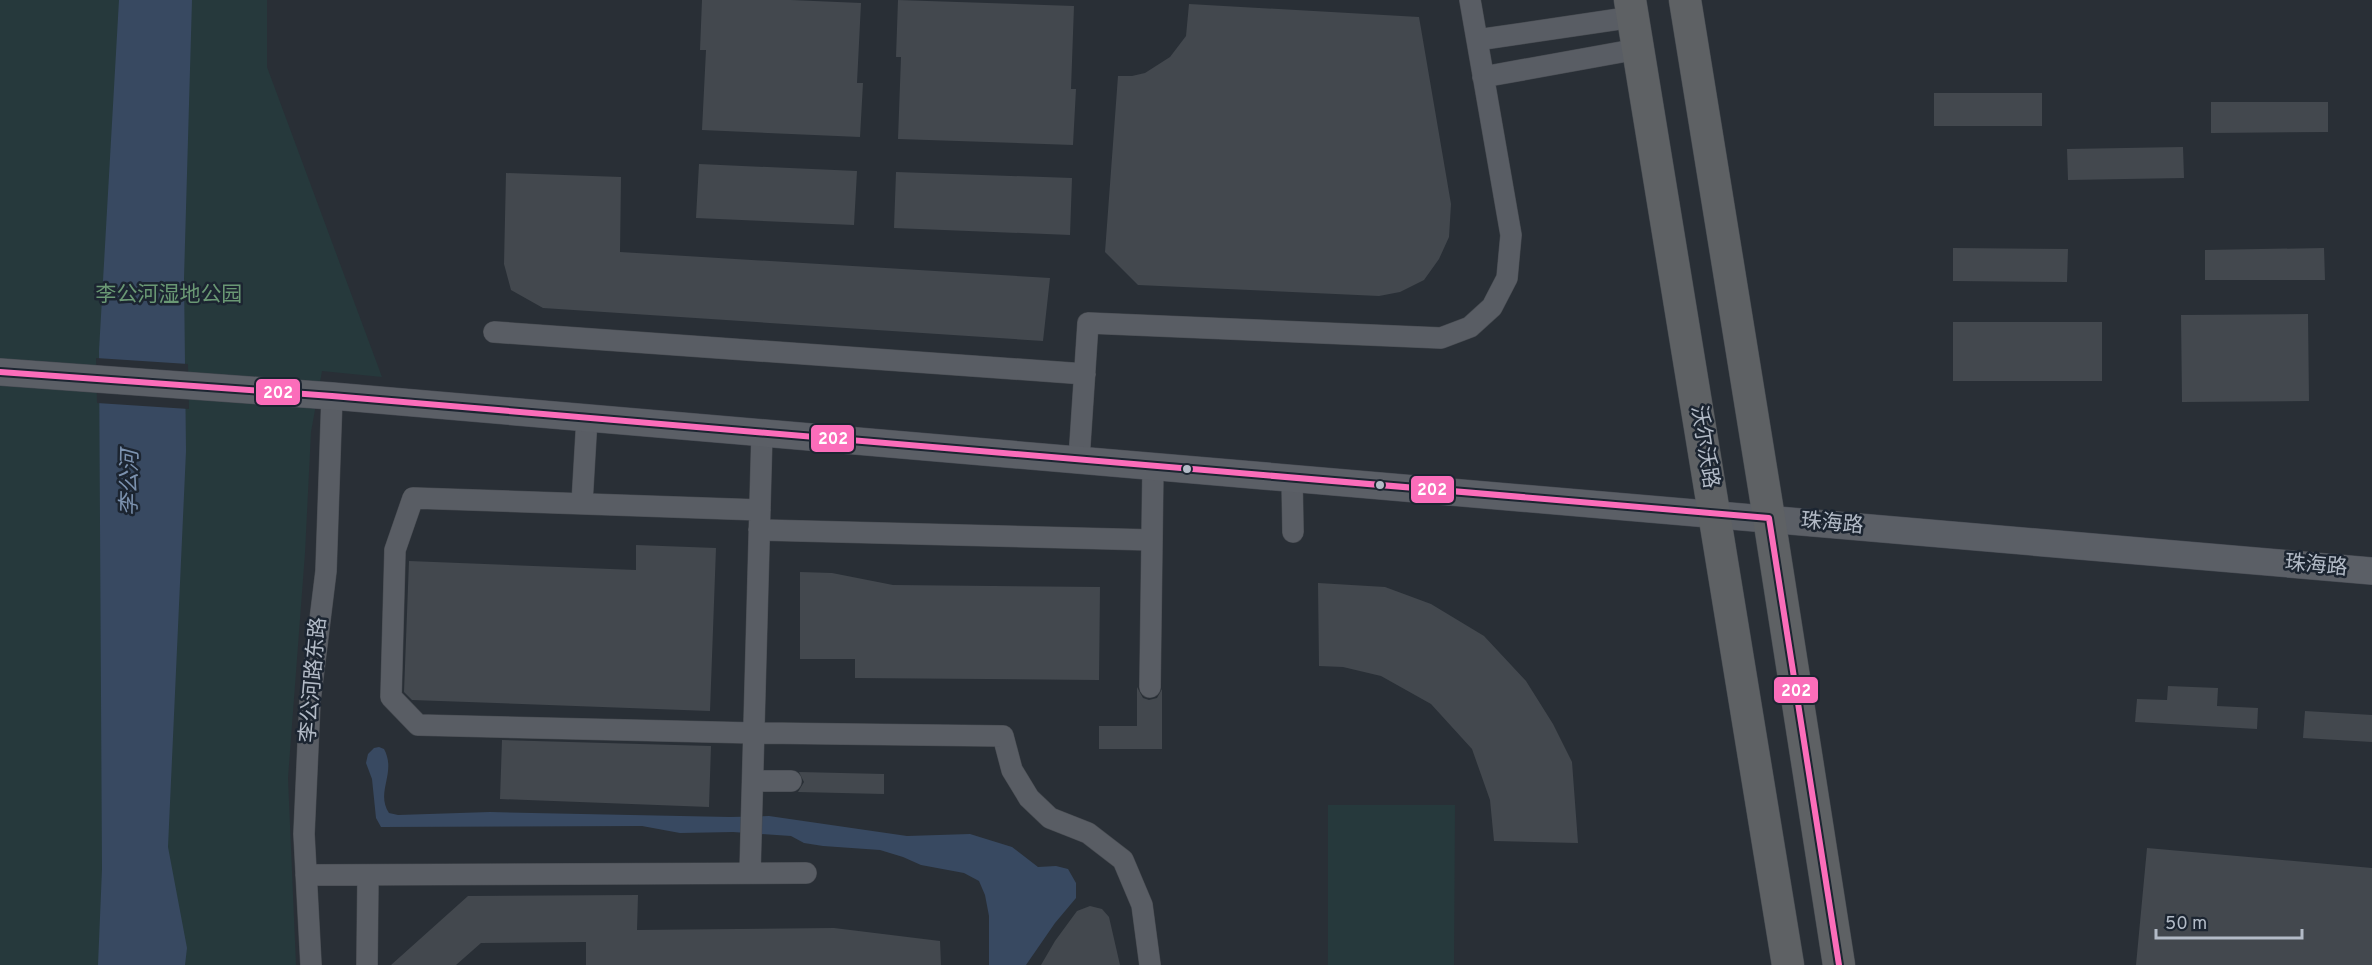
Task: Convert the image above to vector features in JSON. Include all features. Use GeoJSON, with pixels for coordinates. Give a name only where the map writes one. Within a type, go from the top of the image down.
{"type":"FeatureCollection","features":[{"type":"Feature","properties":{"kind":"highway"},"geometry":{"type":"LineString","coordinates":[[1685,0],[1839,965]]}},
{"type":"Feature","properties":{"kind":"highway","name":"沃尔沃路"},"geometry":{"type":"LineString","coordinates":[[1631,8],[1788,965]]}},
{"type":"Feature","properties":{"kind":"main road","name":"珠海路"},"geometry":{"type":"LineString","coordinates":[[7,373],[249,389],[2372,571]]}},
{"type":"Feature","properties":{"kind":"street"},"geometry":{"type":"LineString","coordinates":[[1078,459],[1088,323],[1442,338],[1470,327],[1492,307],[1507,278],[1511,235],[1470,0]]}},
{"type":"Feature","properties":{"kind":"street"},"geometry":{"type":"LineString","coordinates":[[1477,39],[1631,8]]}},
{"type":"Feature","properties":{"kind":"street"},"geometry":{"type":"LineString","coordinates":[[1483,76],[1638,49]]}},
{"type":"Feature","properties":{"kind":"street"},"geometry":{"type":"LineString","coordinates":[[494,332],[1085,374]]}},
{"type":"Feature","properties":{"kind":"street","name":"李公河路东路"},"geometry":{"type":"LineString","coordinates":[[311,965],[304,834],[310,701],[326,571],[332,396]]}},
{"type":"Feature","properties":{"kind":"street"},"geometry":{"type":"LineString","coordinates":[[582,503],[587,418]]}},
{"type":"Feature","properties":{"kind":"street"},"geometry":{"type":"LineString","coordinates":[[750,873],[762,432]]}},
{"type":"Feature","properties":{"kind":"street"},"geometry":{"type":"LineString","coordinates":[[1150,687],[1153,465]]}},
{"type":"Feature","properties":{"kind":"street"},"geometry":{"type":"LineString","coordinates":[[1292,478],[1293,532]]}},
{"type":"Feature","properties":{"kind":"street"},"geometry":{"type":"LineString","coordinates":[[1150,965],[1142,905],[1123,860],[1088,833],[1050,818],[1029,798],[1012,770],[1003,736],[754,734],[418,725],[391,697],[395,550],[412,498],[582,503],[760,520],[1152,540]]}},
{"type":"Feature","properties":{"kind":"street"},"geometry":{"type":"LineString","coordinates":[[753,781],[791,782]]}},
{"type":"Feature","properties":{"kind":"street"},"geometry":{"type":"LineString","coordinates":[[306,875],[806,873]]}},
{"type":"Feature","properties":{"kind":"street"},"geometry":{"type":"LineString","coordinates":[[368,875],[368,965]]}},
{"type":"Feature","properties":{"kind":"green space","name":"李公河湿地公园"},"geometry":{"type":"Polygon","coordinates":[[[0,0],[267,0],[267,67],[382,377],[322,371],[311,432],[305,553],[288,778],[296,965],[0,965],[0,0]]]}},
{"type":"Feature","properties":{"kind":"green space"},"geometry":{"type":"Polygon","coordinates":[[[1328,805],[1455,805],[1454,965],[1328,965],[1328,805]]]}},
{"type":"Feature","properties":{"kind":"water","name":"李公河"},"geometry":{"type":"Polygon","coordinates":[[[119,0],[192,0],[184,278],[186,451],[168,847],[187,948],[185,965],[98,965],[102,869],[99,351],[119,0]]]}},
{"type":"Feature","properties":{"kind":"water"},"geometry":{"type":"Polygon","coordinates":[[[374,748],[384,749],[388,766],[385,805],[389,813],[398,815],[490,812],[769,816],[907,836],[970,834],[1012,847],[1038,867],[1056,866],[1068,869],[1076,883],[1076,898],[1055,923],[1026,965],[989,965],[989,916],[985,895],[979,881],[964,873],[921,865],[880,850],[823,846],[804,843],[791,836],[733,832],[680,833],[642,826],[381,827],[376,818],[372,779],[366,763],[368,754],[374,748]]]}},
{"type":"Feature","properties":{"kind":"pier"},"geometry":{"type":"Polygon","coordinates":[[[96,358],[188,364],[189,409],[97,403],[96,358]]]}},
{"type":"Feature","properties":{"kind":"building"},"geometry":{"type":"Polygon","coordinates":[[[702,0],[861,3],[857,83],[863,83],[860,137],[702,130],[706,50],[700,50],[702,0]]]}},
{"type":"Feature","properties":{"kind":"building"},"geometry":{"type":"Polygon","coordinates":[[[898,0],[1074,6],[1071,89],[1076,89],[1073,145],[898,139],[901,57],[896,57],[898,0]]]}},
{"type":"Feature","properties":{"kind":"building"},"geometry":{"type":"Polygon","coordinates":[[[1189,4],[1419,17],[1451,204],[1449,237],[1439,259],[1424,280],[1400,292],[1379,296],[1138,285],[1105,252],[1118,76],[1145,73],[1170,57],[1186,36],[1189,4]]]}},
{"type":"Feature","properties":{"kind":"building"},"geometry":{"type":"Polygon","coordinates":[[[1934,93],[2042,93],[2042,126],[1934,126],[1934,93]]]}},
{"type":"Feature","properties":{"kind":"building"},"geometry":{"type":"Polygon","coordinates":[[[2211,102],[2328,102],[2328,132],[2211,133],[2211,102]]]}},
{"type":"Feature","properties":{"kind":"building"},"geometry":{"type":"Polygon","coordinates":[[[2183,147],[2184,178],[2068,180],[2067,149],[2183,147]]]}},
{"type":"Feature","properties":{"kind":"building"},"geometry":{"type":"Polygon","coordinates":[[[699,164],[857,171],[854,225],[696,218],[699,164]]]}},
{"type":"Feature","properties":{"kind":"building"},"geometry":{"type":"Polygon","coordinates":[[[896,172],[1072,178],[1070,235],[894,228],[896,172]]]}},
{"type":"Feature","properties":{"kind":"building"},"geometry":{"type":"Polygon","coordinates":[[[506,173],[621,177],[620,252],[1050,278],[1043,341],[543,308],[511,290],[504,264],[506,173]]]}},
{"type":"Feature","properties":{"kind":"building"},"geometry":{"type":"Polygon","coordinates":[[[1953,248],[2068,249],[2067,282],[1953,281],[1953,248]]]}},
{"type":"Feature","properties":{"kind":"building"},"geometry":{"type":"Polygon","coordinates":[[[2324,248],[2325,280],[2205,280],[2205,250],[2324,248]]]}},
{"type":"Feature","properties":{"kind":"building"},"geometry":{"type":"Polygon","coordinates":[[[2308,314],[2309,401],[2182,402],[2181,315],[2308,314]]]}},
{"type":"Feature","properties":{"kind":"building"},"geometry":{"type":"Polygon","coordinates":[[[1953,322],[2102,322],[2102,381],[1953,381],[1953,322]]]}},
{"type":"Feature","properties":{"kind":"building"},"geometry":{"type":"Polygon","coordinates":[[[636,545],[716,548],[710,711],[412,700],[404,692],[409,561],[636,570],[636,545]]]}},
{"type":"Feature","properties":{"kind":"building"},"geometry":{"type":"Polygon","coordinates":[[[800,572],[832,573],[893,585],[1100,587],[1099,680],[855,678],[855,659],[800,659],[800,572]]]}},
{"type":"Feature","properties":{"kind":"building"},"geometry":{"type":"Polygon","coordinates":[[[1318,583],[1385,587],[1431,604],[1484,636],[1526,681],[1553,724],[1572,762],[1578,843],[1494,841],[1490,800],[1472,749],[1431,704],[1381,676],[1343,667],[1319,666],[1318,583]]]}},
{"type":"Feature","properties":{"kind":"building"},"geometry":{"type":"Polygon","coordinates":[[[2168,686],[2218,688],[2217,706],[2258,708],[2257,729],[2135,722],[2137,699],[2167,700],[2168,686]]]}},
{"type":"Feature","properties":{"kind":"building"},"geometry":{"type":"Polygon","coordinates":[[[1137,687],[1143,698],[1149,700],[1157,698],[1162,689],[1162,749],[1099,749],[1099,726],[1137,726],[1137,687]]]}},
{"type":"Feature","properties":{"kind":"building"},"geometry":{"type":"Polygon","coordinates":[[[2305,711],[2372,715],[2372,742],[2303,738],[2305,711]]]}},
{"type":"Feature","properties":{"kind":"building"},"geometry":{"type":"Polygon","coordinates":[[[502,740],[711,746],[709,807],[500,799],[502,740]]]}},
{"type":"Feature","properties":{"kind":"building"},"geometry":{"type":"Polygon","coordinates":[[[799,772],[884,774],[884,794],[798,792],[804,782],[799,772]]]}},
{"type":"Feature","properties":{"kind":"building"},"geometry":{"type":"Polygon","coordinates":[[[2147,848],[2372,868],[2372,965],[2136,965],[2147,848]]]}},
{"type":"Feature","properties":{"kind":"building"},"geometry":{"type":"Polygon","coordinates":[[[638,895],[637,930],[834,928],[940,941],[941,965],[586,965],[586,942],[481,943],[456,965],[391,965],[468,896],[638,895]]]}},
{"type":"Feature","properties":{"kind":"building"},"geometry":{"type":"Polygon","coordinates":[[[1090,906],[1102,909],[1109,917],[1120,965],[1041,965],[1077,911],[1090,906]]]}},
{"type":"Feature","properties":{"kind":"transit line","name":"202"},"geometry":{"type":"LineString","coordinates":[[0,372],[332,396],[1769,518],[1839,965]]}}]}
